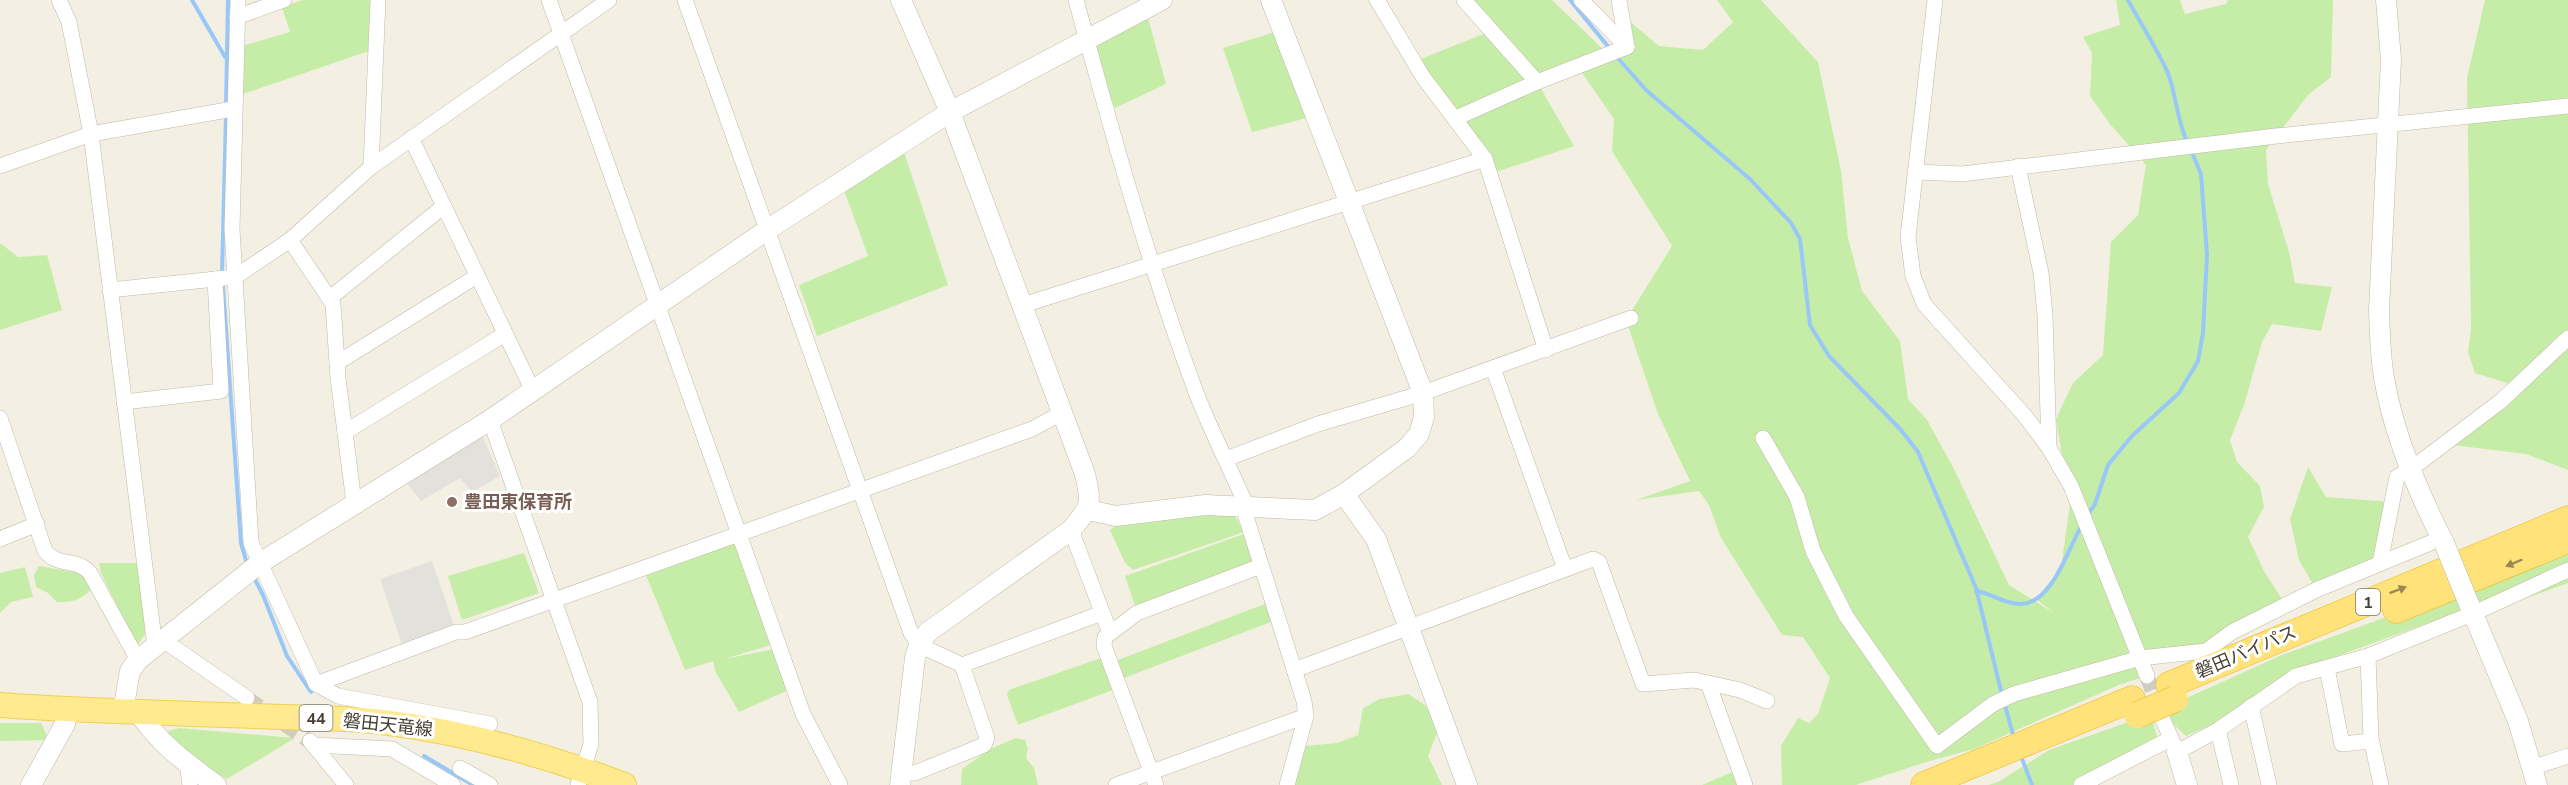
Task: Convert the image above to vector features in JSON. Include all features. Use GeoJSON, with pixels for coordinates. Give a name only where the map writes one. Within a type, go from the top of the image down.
{"type":"FeatureCollection","features":[{"type":"Feature","properties":{"kind":"highway","name":"磐田バイパス"},"geometry":{"type":"LineString","coordinates":[[1964,785],[2135,707],[2568,519]]}},
{"type":"Feature","properties":{"kind":"highway","name":"磐田バイパス"},"geometry":{"type":"LineString","coordinates":[[2164,695],[2568,540]]}},
{"type":"Feature","properties":{"kind":"highway","name":"磐田バイパス"},"geometry":{"type":"LineString","coordinates":[[1924,785],[2135,707]]}},
{"type":"Feature","properties":{"kind":"main road","name":"磐田天竜線"},"geometry":{"type":"LineString","coordinates":[[0,705],[68,711],[130,711],[381,722],[492,742],[581,777],[624,785]]}},
{"type":"Feature","properties":{"kind":"street"},"geometry":{"type":"LineString","coordinates":[[59,0],[69,22],[91,134],[124,402],[159,643],[247,698]]}},
{"type":"Feature","properties":{"kind":"street"},"geometry":{"type":"LineString","coordinates":[[238,0],[227,110],[250,543],[316,684],[339,696],[490,724]]}},
{"type":"Feature","properties":{"kind":"street"},"geometry":{"type":"LineString","coordinates":[[237,17],[284,0]]}},
{"type":"Feature","properties":{"kind":"street"},"geometry":{"type":"LineString","coordinates":[[371,167],[378,0]]}},
{"type":"Feature","properties":{"kind":"street"},"geometry":{"type":"LineString","coordinates":[[549,0],[803,714],[840,785]]}},
{"type":"Feature","properties":{"kind":"street"},"geometry":{"type":"LineString","coordinates":[[110,290],[235,277],[290,240],[371,167],[609,0]]}},
{"type":"Feature","properties":{"kind":"street"},"geometry":{"type":"LineString","coordinates":[[685,0],[911,633],[919,645],[962,665],[1102,613]]}},
{"type":"Feature","properties":{"kind":"street"},"geometry":{"type":"LineString","coordinates":[[901,0],[950,112],[1085,474],[1090,495],[1088,510],[1071,530],[928,632],[919,645],[915,658],[901,779],[984,745],[987,738],[962,665]]}},
{"type":"Feature","properties":{"kind":"street"},"geometry":{"type":"LineString","coordinates":[[1076,0],[1152,264],[1198,398],[1245,507],[1261,566],[1304,701],[1306,716],[1287,785]]}},
{"type":"Feature","properties":{"kind":"street"},"geometry":{"type":"LineString","coordinates":[[216,785],[166,746],[130,711],[130,671],[138,660],[238,579],[490,420],[767,230],[950,112],[1161,0]]}},
{"type":"Feature","properties":{"kind":"street"},"geometry":{"type":"LineString","coordinates":[[1088,510],[1116,516],[1205,505],[1315,510],[1344,494],[1407,448],[1419,434],[1424,417],[1423,393],[1271,0]]}},
{"type":"Feature","properties":{"kind":"street"},"geometry":{"type":"LineString","coordinates":[[1377,0],[1423,77],[1485,159],[1546,350]]}},
{"type":"Feature","properties":{"kind":"street"},"geometry":{"type":"LineString","coordinates":[[1464,0],[1537,82]]}},
{"type":"Feature","properties":{"kind":"street"},"geometry":{"type":"LineString","coordinates":[[1581,0],[1627,47]]}},
{"type":"Feature","properties":{"kind":"street"},"geometry":{"type":"LineString","coordinates":[[1619,0],[1627,47]]}},
{"type":"Feature","properties":{"kind":"street"},"geometry":{"type":"LineString","coordinates":[[1935,0],[1908,237],[1913,276],[1924,304],[2025,416],[2049,448],[2071,486],[2140,658],[2164,695],[2174,746],[2187,785]]}},
{"type":"Feature","properties":{"kind":"street"},"geometry":{"type":"LineString","coordinates":[[2386,0],[2391,59],[2379,310],[2380,347],[2385,384],[2411,469],[2518,721],[2534,777],[2568,756]]}},
{"type":"Feature","properties":{"kind":"street"},"geometry":{"type":"LineString","coordinates":[[1456,118],[1537,82],[1627,47]]}},
{"type":"Feature","properties":{"kind":"street"},"geometry":{"type":"LineString","coordinates":[[1916,172],[1962,174],[2276,136],[2568,106]]}},
{"type":"Feature","properties":{"kind":"street"},"geometry":{"type":"LineString","coordinates":[[0,166],[91,134],[227,110]]}},
{"type":"Feature","properties":{"kind":"street"},"geometry":{"type":"LineString","coordinates":[[411,138],[533,391]]}},
{"type":"Feature","properties":{"kind":"street"},"geometry":{"type":"LineString","coordinates":[[1023,305],[1485,159]]}},
{"type":"Feature","properties":{"kind":"street"},"geometry":{"type":"LineString","coordinates":[[2018,166],[2041,273],[2045,315],[2049,448]]}},
{"type":"Feature","properties":{"kind":"street"},"geometry":{"type":"LineString","coordinates":[[330,298],[444,206]]}},
{"type":"Feature","properties":{"kind":"street"},"geometry":{"type":"LineString","coordinates":[[290,240],[333,304],[337,363],[354,504]]}},
{"type":"Feature","properties":{"kind":"street"},"geometry":{"type":"LineString","coordinates":[[337,363],[477,276]]}},
{"type":"Feature","properties":{"kind":"street"},"geometry":{"type":"LineString","coordinates":[[124,402],[221,391],[215,279]]}},
{"type":"Feature","properties":{"kind":"street"},"geometry":{"type":"LineString","coordinates":[[1226,459],[1318,424],[1423,393],[1631,318]]}},
{"type":"Feature","properties":{"kind":"street"},"geometry":{"type":"LineString","coordinates":[[345,432],[505,334]]}},
{"type":"Feature","properties":{"kind":"street"},"geometry":{"type":"LineString","coordinates":[[2380,564],[2397,477],[2411,469],[2501,401],[2568,338]]}},
{"type":"Feature","properties":{"kind":"street"},"geometry":{"type":"LineString","coordinates":[[1493,368],[1564,569]]}},
{"type":"Feature","properties":{"kind":"street"},"geometry":{"type":"LineString","coordinates":[[316,684],[456,632],[465,632],[1032,429],[1062,413]]}},
{"type":"Feature","properties":{"kind":"street"},"geometry":{"type":"LineString","coordinates":[[0,418],[45,551],[52,559],[83,566],[90,573],[138,660]]}},
{"type":"Feature","properties":{"kind":"street"},"geometry":{"type":"LineString","coordinates":[[490,420],[590,702],[591,744],[581,777]]}},
{"type":"Feature","properties":{"kind":"street"},"geometry":{"type":"LineString","coordinates":[[1763,438],[1797,497],[1813,551],[1846,616],[1937,746],[1993,704],[2014,694],[2140,658],[2206,651],[2232,632],[2316,590],[2443,541]]}},
{"type":"Feature","properties":{"kind":"street"},"geometry":{"type":"LineString","coordinates":[[1344,494],[1376,539],[1467,785]]}},
{"type":"Feature","properties":{"kind":"street"},"geometry":{"type":"LineString","coordinates":[[0,539],[37,524]]}},
{"type":"Feature","properties":{"kind":"street"},"geometry":{"type":"LineString","coordinates":[[1071,530],[1110,633]]}},
{"type":"Feature","properties":{"kind":"street"},"geometry":{"type":"LineString","coordinates":[[1294,670],[1593,559],[1599,562],[1643,684],[1694,680],[1740,690],[1767,701]]}},
{"type":"Feature","properties":{"kind":"street"},"geometry":{"type":"LineString","coordinates":[[1154,778],[1104,646],[1105,637],[1137,613],[1261,566]]}},
{"type":"Feature","properties":{"kind":"street"},"geometry":{"type":"LineString","coordinates":[[2081,785],[2103,779],[2174,746],[2218,730],[2296,676],[2368,656],[2470,609],[2568,570]]}},
{"type":"Feature","properties":{"kind":"street"},"geometry":{"type":"LineString","coordinates":[[2368,656],[2371,741],[2381,785]]}},
{"type":"Feature","properties":{"kind":"street"},"geometry":{"type":"LineString","coordinates":[[2327,668],[2342,744],[2371,741]]}},
{"type":"Feature","properties":{"kind":"street"},"geometry":{"type":"LineString","coordinates":[[1708,683],[1745,785]]}},
{"type":"Feature","properties":{"kind":"street"},"geometry":{"type":"LineString","coordinates":[[2252,706],[2269,785]]}},
{"type":"Feature","properties":{"kind":"street"},"geometry":{"type":"LineString","coordinates":[[31,785],[65,724],[68,711]]}},
{"type":"Feature","properties":{"kind":"street"},"geometry":{"type":"LineString","coordinates":[[1116,785],[1154,778],[1306,716]]}},
{"type":"Feature","properties":{"kind":"street"},"geometry":{"type":"LineString","coordinates":[[2218,730],[2231,785]]}},
{"type":"Feature","properties":{"kind":"street"},"geometry":{"type":"LineString","coordinates":[[346,785],[311,743],[392,749],[453,785]]}},
{"type":"Feature","properties":{"kind":"street"},"geometry":{"type":"LineString","coordinates":[[187,763],[190,785]]}},
{"type":"Feature","properties":{"kind":"street"},"geometry":{"type":"LineString","coordinates":[[460,768],[490,785]]}},
{"type":"Feature","properties":{"kind":"green space"},"geometry":{"type":"Polygon","coordinates":[[[303,0],[371,0],[369,51],[243,94],[245,45],[290,32],[282,7],[303,0]]]}},
{"type":"Feature","properties":{"kind":"green space"},"geometry":{"type":"Polygon","coordinates":[[[1468,0],[1552,0],[1608,54],[1619,39],[1621,14],[1659,46],[1703,50],[1733,22],[1717,0],[1761,0],[1818,62],[1841,171],[1848,238],[1862,291],[1900,341],[1908,399],[1927,420],[1953,467],[2009,585],[2054,613],[2036,599],[2061,568],[2070,504],[2056,419],[2073,383],[2103,355],[2111,242],[2138,215],[2146,165],[2109,123],[2090,96],[2092,53],[2083,37],[2120,25],[2116,0],[2180,0],[2185,14],[2226,4],[2228,0],[2333,0],[2331,77],[2308,95],[2266,150],[2268,184],[2289,252],[2295,283],[2332,287],[2321,331],[2272,324],[2262,342],[2244,405],[2230,440],[2237,462],[2260,486],[2264,507],[2248,537],[2264,571],[2282,599],[2201,652],[2138,653],[2147,676],[2121,684],[1974,749],[1856,785],[1782,785],[1781,746],[1798,718],[1809,723],[1818,714],[1830,678],[1803,637],[1782,635],[1721,538],[1709,505],[1699,491],[1636,500],[1690,481],[1658,414],[1626,320],[1672,246],[1612,151],[1614,119],[1578,67],[1537,82],[1574,146],[1490,174],[1413,62],[1491,31],[1468,0]]]}},
{"type":"Feature","properties":{"kind":"green space"},"geometry":{"type":"Polygon","coordinates":[[[2485,0],[2568,0],[2568,470],[2526,454],[2444,444],[2517,386],[2475,373],[2468,352],[2471,329],[2467,78],[2485,0]]]}},
{"type":"Feature","properties":{"kind":"green space"},"geometry":{"type":"Polygon","coordinates":[[[1147,14],[1166,84],[1115,108],[1087,41],[1147,14]]]}},
{"type":"Feature","properties":{"kind":"green space"},"geometry":{"type":"Polygon","coordinates":[[[1275,32],[1307,118],[1252,132],[1223,48],[1275,32]]]}},
{"type":"Feature","properties":{"kind":"green space"},"geometry":{"type":"Polygon","coordinates":[[[901,143],[948,285],[817,336],[799,285],[868,256],[841,182],[901,143]]]}},
{"type":"Feature","properties":{"kind":"green space"},"geometry":{"type":"Polygon","coordinates":[[[0,243],[18,257],[47,255],[62,310],[0,330],[0,243]]]}},
{"type":"Feature","properties":{"kind":"green space"},"geometry":{"type":"Polygon","coordinates":[[[2308,467],[2326,497],[2392,502],[2380,563],[2316,590],[2299,560],[2290,519],[2308,467]]]}},
{"type":"Feature","properties":{"kind":"green space"},"geometry":{"type":"Polygon","coordinates":[[[1205,514],[1235,516],[1244,532],[1133,570],[1125,563],[1110,530],[1120,522],[1205,514]]]}},
{"type":"Feature","properties":{"kind":"green space"},"geometry":{"type":"Polygon","coordinates":[[[1244,534],[1253,563],[1135,606],[1125,576],[1244,534]]]}},
{"type":"Feature","properties":{"kind":"green space"},"geometry":{"type":"Polygon","coordinates":[[[741,540],[777,643],[724,659],[779,648],[793,688],[739,712],[715,671],[713,661],[685,670],[643,568],[741,540]]]}},
{"type":"Feature","properties":{"kind":"green space"},"geometry":{"type":"Polygon","coordinates":[[[2568,551],[2568,583],[2486,613],[2453,614],[2310,666],[2249,708],[2186,736],[2170,721],[2171,705],[2282,655],[2568,551]]]}},
{"type":"Feature","properties":{"kind":"green space"},"geometry":{"type":"Polygon","coordinates":[[[524,553],[539,593],[462,620],[448,576],[524,553]]]}},
{"type":"Feature","properties":{"kind":"green space"},"geometry":{"type":"Polygon","coordinates":[[[99,563],[139,563],[147,631],[137,646],[101,573],[99,563]]]}},
{"type":"Feature","properties":{"kind":"green space"},"geometry":{"type":"Polygon","coordinates":[[[39,566],[80,573],[93,586],[78,599],[57,602],[48,593],[36,587],[34,575],[39,566]]]}},
{"type":"Feature","properties":{"kind":"green space"},"geometry":{"type":"Polygon","coordinates":[[[25,567],[33,597],[11,602],[0,613],[0,573],[25,567]]]}},
{"type":"Feature","properties":{"kind":"green space"},"geometry":{"type":"Polygon","coordinates":[[[1267,603],[1273,621],[1124,678],[1118,660],[1267,603]]]}},
{"type":"Feature","properties":{"kind":"green space"},"geometry":{"type":"Polygon","coordinates":[[[1101,658],[1113,690],[1018,725],[1007,695],[1009,690],[1101,658]]]}},
{"type":"Feature","properties":{"kind":"green space"},"geometry":{"type":"Polygon","coordinates":[[[1408,694],[1425,705],[1439,728],[1428,756],[1442,785],[1295,785],[1298,763],[1305,746],[1337,743],[1358,735],[1363,708],[1380,699],[1408,694]]]}},
{"type":"Feature","properties":{"kind":"green space"},"geometry":{"type":"Polygon","coordinates":[[[2151,714],[2159,745],[2082,785],[1988,785],[1998,782],[2049,750],[2151,714]]]}},
{"type":"Feature","properties":{"kind":"green space"},"geometry":{"type":"Polygon","coordinates":[[[0,723],[41,723],[49,740],[0,741],[0,723]]]}},
{"type":"Feature","properties":{"kind":"green space"},"geometry":{"type":"Polygon","coordinates":[[[179,728],[295,738],[227,779],[192,760],[177,747],[168,731],[179,728]]]}},
{"type":"Feature","properties":{"kind":"green space"},"geometry":{"type":"Polygon","coordinates":[[[1016,738],[1025,740],[1028,749],[1026,758],[1034,768],[1038,785],[961,785],[962,769],[990,749],[1016,738]]]}},
{"type":"Feature","properties":{"kind":"green space"},"geometry":{"type":"Polygon","coordinates":[[[1739,769],[1745,785],[1702,785],[1739,769]]]}},
{"type":"Feature","properties":{"kind":"shaded area"},"geometry":{"type":"Polygon","coordinates":[[[481,433],[500,476],[472,492],[460,478],[421,501],[405,481],[481,433]]]}},
{"type":"Feature","properties":{"kind":"shaded area"},"geometry":{"type":"Polygon","coordinates":[[[432,561],[456,632],[404,650],[380,579],[432,561]]]}},
{"type":"Feature","properties":{"kind":"waterway"},"geometry":{"type":"LineString","coordinates":[[192,0],[225,57]]}},
{"type":"Feature","properties":{"kind":"waterway"},"geometry":{"type":"LineString","coordinates":[[226,107],[228,0]]}},
{"type":"Feature","properties":{"kind":"waterway"},"geometry":{"type":"LineString","coordinates":[[1570,0],[1611,50]]}},
{"type":"Feature","properties":{"kind":"waterway"},"geometry":{"type":"LineString","coordinates":[[2128,0],[2167,71],[2188,144]]}},
{"type":"Feature","properties":{"kind":"waterway"},"geometry":{"type":"LineString","coordinates":[[1616,56],[1646,90],[1751,180],[1791,223],[1800,239],[1810,325],[1829,356],[1901,430],[1918,452],[1976,588],[2002,695]]}},
{"type":"Feature","properties":{"kind":"waterway"},"geometry":{"type":"LineString","coordinates":[[222,275],[226,115]]}},
{"type":"Feature","properties":{"kind":"waterway"},"geometry":{"type":"LineString","coordinates":[[2087,516],[2095,504],[2108,465],[2132,436],[2179,393],[2198,361],[2203,333],[2207,255],[2201,174],[2191,150]]}},
{"type":"Feature","properties":{"kind":"waterway"},"geometry":{"type":"LineString","coordinates":[[223,286],[241,543],[247,564]]}},
{"type":"Feature","properties":{"kind":"waterway"},"geometry":{"type":"LineString","coordinates":[[1976,591],[2015,604],[2032,601],[2051,585],[2082,525]]}},
{"type":"Feature","properties":{"kind":"waterway"},"geometry":{"type":"LineString","coordinates":[[253,576],[287,656],[311,692]]}},
{"type":"Feature","properties":{"kind":"waterway"},"geometry":{"type":"LineString","coordinates":[[2004,702],[2014,738]]}},
{"type":"Feature","properties":{"kind":"waterway"},"geometry":{"type":"LineString","coordinates":[[424,756],[473,785]]}},
{"type":"Feature","properties":{"kind":"waterway"},"geometry":{"type":"LineString","coordinates":[[2021,756],[2032,785]]}},
{"type":"Feature","properties":{"kind":"tunnel"},"geometry":{"type":"LineString","coordinates":[[2147,676],[2160,712]]}},
{"type":"Feature","properties":{"kind":"tunnel"},"geometry":{"type":"LineString","coordinates":[[247,698],[309,741]]}},
{"type":"Feature","properties":{"kind":"place","name":"豊田東保育所"},"geometry":{"type":"Point","coordinates":[452,502]}}]}
